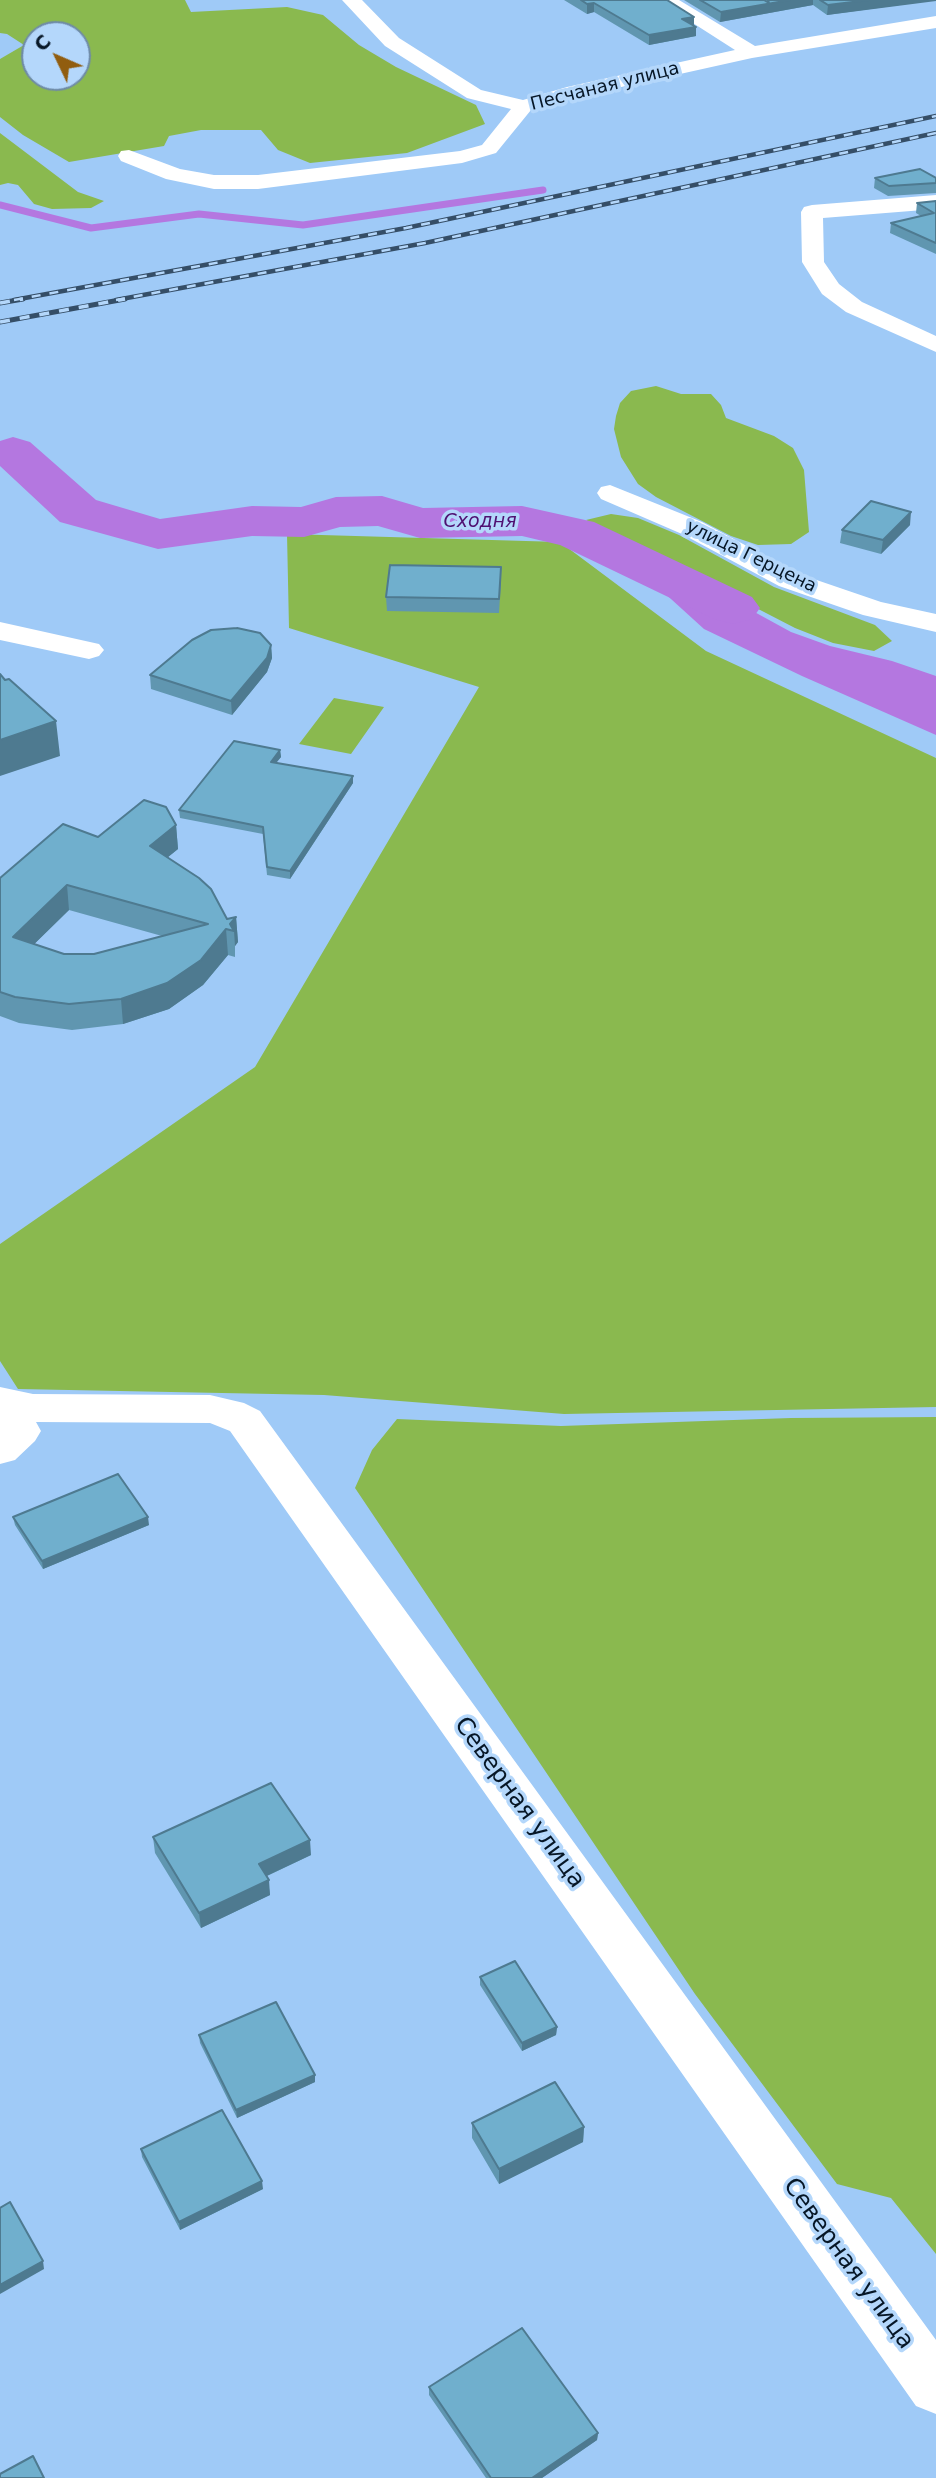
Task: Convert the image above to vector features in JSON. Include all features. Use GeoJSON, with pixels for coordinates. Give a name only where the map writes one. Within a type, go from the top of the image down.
{"type":"FeatureCollection","features":[{"type":"Feature","properties":{"kind":"street"},"geometry":{"type":"LineString","coordinates":[[351,0],[392,42],[474,93],[524,106]]}},
{"type":"Feature","properties":{"kind":"street"},"geometry":{"type":"LineString","coordinates":[[666,0],[752,52]]}},
{"type":"Feature","properties":{"kind":"street","name":"Песчаная улица"},"geometry":{"type":"LineString","coordinates":[[129,156],[174,174],[214,182],[258,182],[462,157],[489,149],[524,106],[567,93],[752,52],[936,22]]}},
{"type":"Feature","properties":{"kind":"street"},"geometry":{"type":"LineString","coordinates":[[936,202],[812,212],[813,262],[830,289],[854,307],[936,345]]}},
{"type":"Feature","properties":{"kind":"street","name":"улица Герцена"},"geometry":{"type":"LineString","coordinates":[[610,493],[692,528],[789,580],[873,609],[936,623]]}},
{"type":"Feature","properties":{"kind":"street"},"geometry":{"type":"LineString","coordinates":[[0,631],[89,650]]}},
{"type":"Feature","properties":{"kind":"street"},"geometry":{"type":"LineString","coordinates":[[0,1402],[20,1431],[0,1448]]}},
{"type":"Feature","properties":{"kind":"street","name":"Северная улица"},"geometry":{"type":"LineString","coordinates":[[0,1402],[33,1408],[210,1409],[229,1413],[245,1421],[936,2387]]}},
{"type":"Feature","properties":{"kind":"green space"},"geometry":{"type":"Polygon","coordinates":[[[0,0],[185,0],[191,12],[287,7],[323,15],[359,45],[396,67],[476,105],[485,124],[407,153],[310,163],[278,150],[261,130],[201,130],[169,136],[164,146],[69,162],[23,135],[0,117],[0,59],[21,47],[21,91],[91,91],[91,21],[21,21],[21,43],[7,34],[0,33],[0,0]]]}},
{"type":"Feature","properties":{"kind":"green space"},"geometry":{"type":"Polygon","coordinates":[[[0,133],[78,192],[104,201],[91,208],[52,209],[34,204],[18,185],[0,185],[0,133]]]}},
{"type":"Feature","properties":{"kind":"green space"},"geometry":{"type":"Polygon","coordinates":[[[656,386],[681,394],[711,394],[721,405],[726,418],[774,436],[793,448],[804,470],[809,532],[791,544],[758,545],[731,536],[656,497],[638,484],[621,457],[614,429],[616,416],[620,403],[631,391],[656,386]]]}},
{"type":"Feature","properties":{"kind":"green space"},"geometry":{"type":"Polygon","coordinates":[[[611,514],[638,518],[679,535],[774,587],[875,625],[892,641],[874,651],[833,643],[795,628],[586,520],[611,514]]]}},
{"type":"Feature","properties":{"kind":"green space"},"geometry":{"type":"Polygon","coordinates":[[[287,534],[560,542],[706,651],[936,758],[936,1407],[564,1414],[324,1395],[18,1389],[0,1361],[0,1244],[255,1067],[479,687],[289,628],[287,534]]]}},
{"type":"Feature","properties":{"kind":"green space"},"geometry":{"type":"Polygon","coordinates":[[[334,698],[384,707],[351,754],[299,744],[334,698]]]}},
{"type":"Feature","properties":{"kind":"green space"},"geometry":{"type":"Polygon","coordinates":[[[936,1417],[936,2254],[891,2198],[837,2184],[695,1994],[355,1488],[372,1450],[397,1419],[561,1426],[791,1418],[936,1417]]]}},
{"type":"Feature","properties":{"kind":"shaded area"},"geometry":{"type":"Polygon","coordinates":[[[652,565],[738,603],[791,632],[936,676],[936,735],[704,629],[649,579],[645,566],[652,565]]]}},
{"type":"Feature","properties":{"kind":"building"},"geometry":{"type":"Polygon","coordinates":[[[581,0],[667,0],[694,17],[682,19],[696,27],[649,35],[594,3],[587,4],[581,0]]]}},
{"type":"Feature","properties":{"kind":"building"},"geometry":{"type":"Polygon","coordinates":[[[700,0],[764,0],[769,3],[768,0],[790,0],[721,12],[700,0]]]}},
{"type":"Feature","properties":{"kind":"building"},"geometry":{"type":"Polygon","coordinates":[[[820,0],[869,0],[828,5],[820,0]]]}},
{"type":"Feature","properties":{"kind":"building"},"geometry":{"type":"Polygon","coordinates":[[[920,169],[936,178],[936,183],[889,186],[875,178],[920,169]]]}},
{"type":"Feature","properties":{"kind":"building"},"geometry":{"type":"Polygon","coordinates":[[[936,201],[936,243],[891,223],[934,213],[917,203],[936,201]]]}},
{"type":"Feature","properties":{"kind":"building"},"geometry":{"type":"Polygon","coordinates":[[[871,501],[911,512],[883,540],[842,530],[871,501]]]}},
{"type":"Feature","properties":{"kind":"building"},"geometry":{"type":"Polygon","coordinates":[[[390,565],[501,567],[499,599],[386,597],[390,565]]]}},
{"type":"Feature","properties":{"kind":"building"},"geometry":{"type":"Polygon","coordinates":[[[237,628],[260,633],[271,645],[267,658],[231,701],[150,675],[192,640],[211,630],[237,628]]]}},
{"type":"Feature","properties":{"kind":"building"},"geometry":{"type":"Polygon","coordinates":[[[0,674],[5,680],[9,679],[56,721],[0,740],[0,674]]]}},
{"type":"Feature","properties":{"kind":"building"},"geometry":{"type":"Polygon","coordinates":[[[234,741],[280,750],[271,762],[353,776],[290,871],[267,867],[263,827],[179,810],[234,741]]]}},
{"type":"Feature","properties":{"kind":"building"},"geometry":{"type":"Polygon","coordinates":[[[144,800],[166,807],[176,825],[150,846],[211,889],[227,919],[236,917],[230,924],[234,931],[226,929],[201,960],[167,983],[121,999],[69,1004],[15,997],[0,992],[0,878],[63,824],[98,837],[144,800]],[[67,885],[13,937],[64,954],[94,954],[208,924],[67,885]]]}},
{"type":"Feature","properties":{"kind":"building"},"geometry":{"type":"Polygon","coordinates":[[[118,1474],[148,1517],[42,1561],[13,1517],[118,1474]]]}},
{"type":"Feature","properties":{"kind":"building"},"geometry":{"type":"Polygon","coordinates":[[[271,1783],[310,1840],[259,1864],[269,1880],[199,1913],[153,1837],[271,1783]]]}},
{"type":"Feature","properties":{"kind":"building"},"geometry":{"type":"Polygon","coordinates":[[[515,1961],[557,2027],[522,2043],[480,1977],[515,1961]]]}},
{"type":"Feature","properties":{"kind":"building"},"geometry":{"type":"Polygon","coordinates":[[[276,2002],[315,2075],[236,2110],[199,2035],[276,2002]]]}},
{"type":"Feature","properties":{"kind":"building"},"geometry":{"type":"Polygon","coordinates":[[[555,2082],[584,2127],[499,2169],[472,2123],[555,2082]]]}},
{"type":"Feature","properties":{"kind":"building"},"geometry":{"type":"Polygon","coordinates":[[[222,2110],[262,2181],[179,2222],[141,2149],[222,2110]]]}},
{"type":"Feature","properties":{"kind":"building"},"geometry":{"type":"Polygon","coordinates":[[[10,2202],[43,2261],[0,2285],[0,2208],[10,2202]]]}},
{"type":"Feature","properties":{"kind":"building"},"geometry":{"type":"Polygon","coordinates":[[[522,2328],[598,2433],[532,2478],[491,2478],[429,2387],[522,2328]]]}},
{"type":"Feature","properties":{"kind":"building"},"geometry":{"type":"Polygon","coordinates":[[[33,2456],[44,2478],[0,2478],[0,2474],[33,2456]]]}},
{"type":"Feature","properties":{"kind":"waterway"},"geometry":{"type":"LineString","coordinates":[[0,205],[91,228],[199,214],[303,225],[543,190]]}},
{"type":"Feature","properties":{"kind":"waterway","name":"Сходня"},"geometry":{"type":"LineString","coordinates":[[13,452],[78,511],[158,534],[252,521],[304,522],[336,512],[382,511],[420,523],[522,521],[576,533],[733,608]]}},
{"type":"Feature","properties":{"kind":"railway"},"geometry":{"type":"LineString","coordinates":[[14,300],[406,228],[936,116]]}},
{"type":"Feature","properties":{"kind":"railway"},"geometry":{"type":"LineString","coordinates":[[116,300],[425,243],[936,133]]}},
{"type":"Feature","properties":{"kind":"railway"},"geometry":{"type":"LineString","coordinates":[[0,303],[23,299]]}},
{"type":"Feature","properties":{"kind":"railway"},"geometry":{"type":"LineString","coordinates":[[0,322],[125,299]]}}]}
